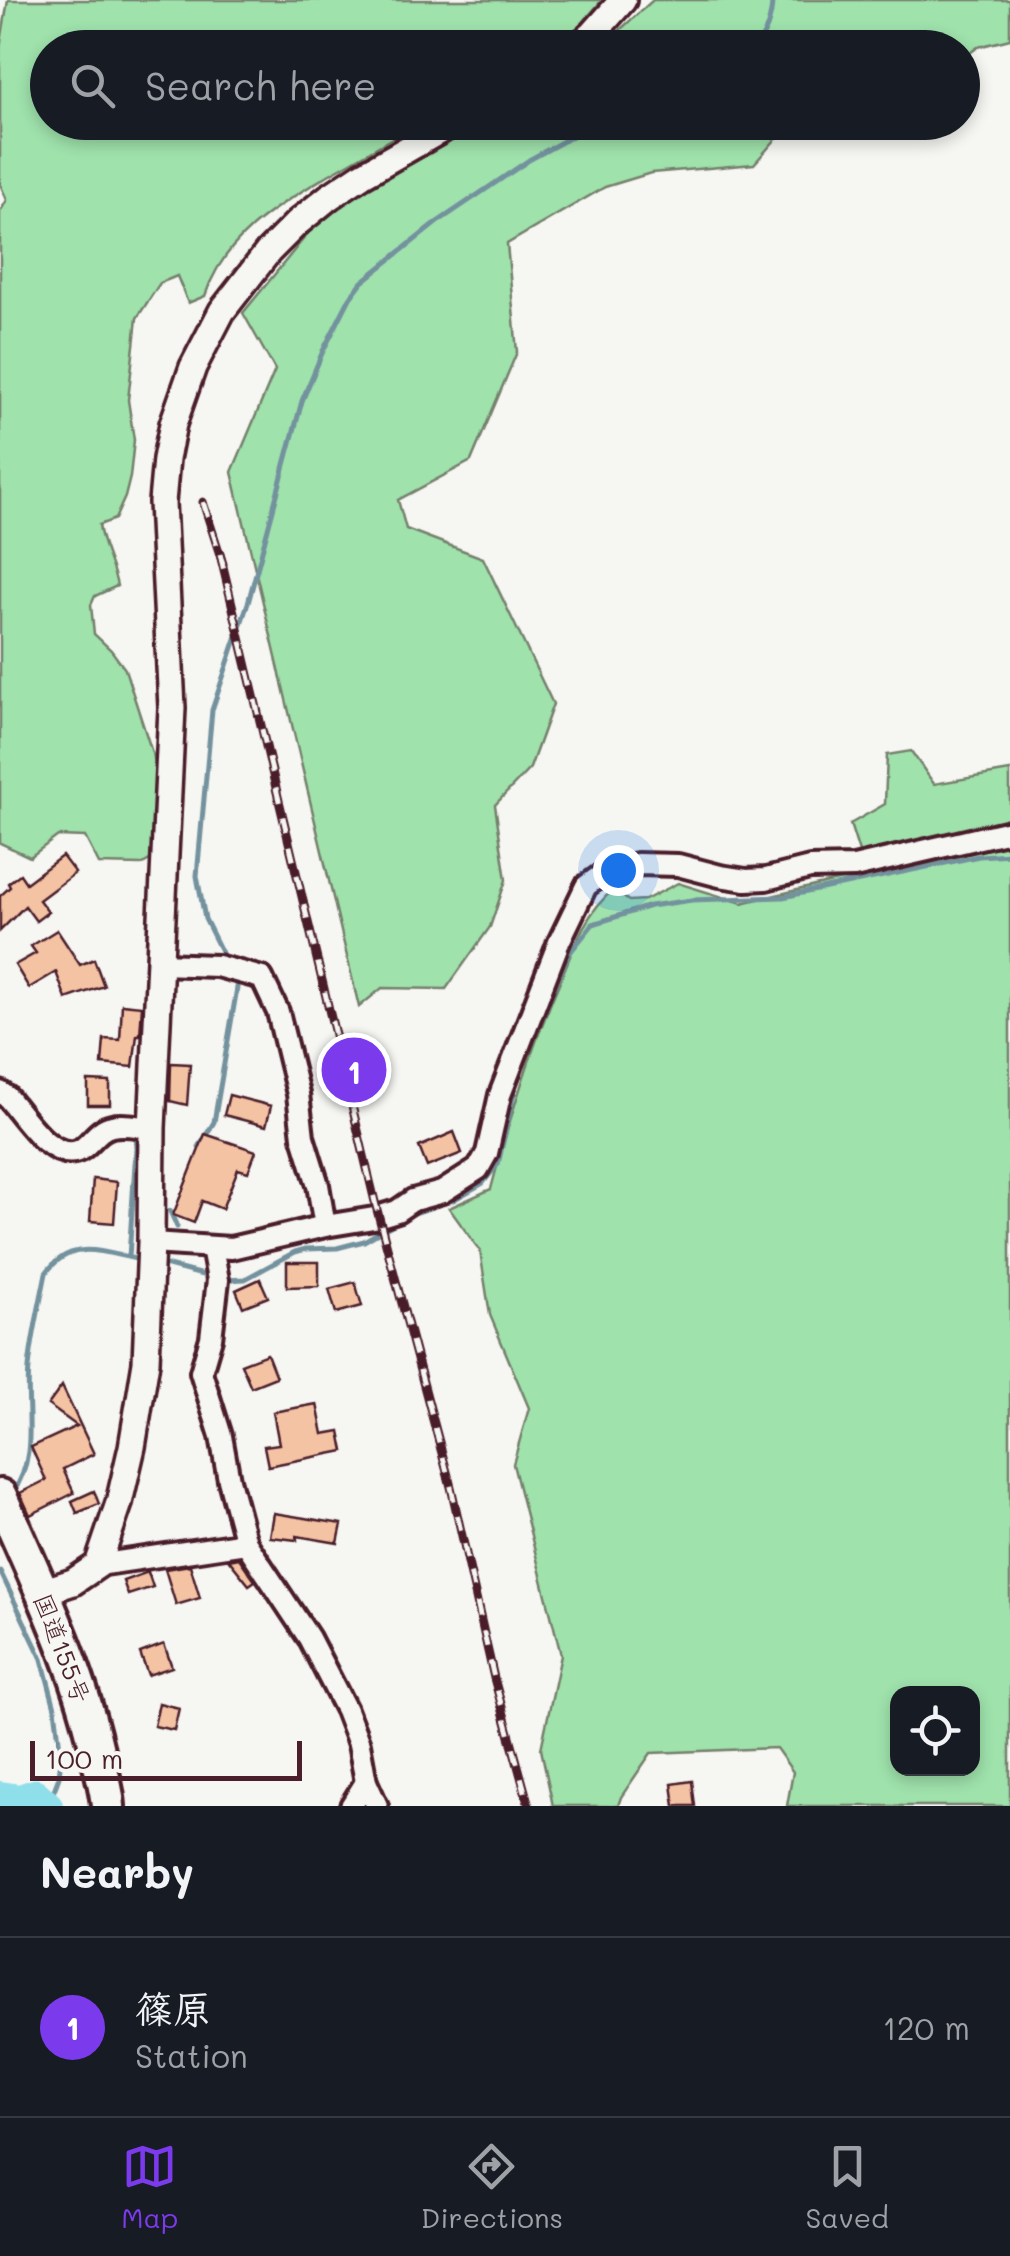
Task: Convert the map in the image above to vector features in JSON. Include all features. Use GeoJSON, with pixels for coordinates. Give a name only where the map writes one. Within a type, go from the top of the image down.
{"type":"FeatureCollection","features":[{"type":"Feature","properties":{"kind":"highway","name":"国道155号"},"geometry":{"type":"LineString","coordinates":[[0,1496],[82,1692],[108,1806]]}},
{"type":"Feature","properties":{"kind":"street"},"geometry":{"type":"LineString","coordinates":[[596,30],[623,0]]}},
{"type":"Feature","properties":{"kind":"street"},"geometry":{"type":"LineString","coordinates":[[98,1565],[119,1502],[146,1362],[152,1128],[172,708],[162,502],[166,459],[181,397],[222,311],[251,273],[287,233],[329,197],[423,140]]}},
{"type":"Feature","properties":{"kind":"street"},"geometry":{"type":"LineString","coordinates":[[151,1243],[231,1248],[374,1218],[442,1192],[478,1169],[487,1153],[500,1095],[558,942],[586,886],[604,872],[637,864],[678,865],[720,876],[766,879],[810,868],[854,866],[1010,831]]}},
{"type":"Feature","properties":{"kind":"street"},"geometry":{"type":"LineString","coordinates":[[160,964],[217,966],[262,978],[278,1012],[325,1226]]}},
{"type":"Feature","properties":{"kind":"street"},"geometry":{"type":"LineString","coordinates":[[0,1092],[40,1137],[58,1151],[79,1150],[111,1126],[152,1128]]}},
{"type":"Feature","properties":{"kind":"street"},"geometry":{"type":"LineString","coordinates":[[212,1248],[218,1280],[211,1338],[201,1372],[221,1436],[246,1544],[308,1638],[346,1710],[359,1744],[366,1782],[377,1806]]}},
{"type":"Feature","properties":{"kind":"street"},"geometry":{"type":"LineString","coordinates":[[42,1592],[73,1582],[98,1565],[246,1544]]}},
{"type":"Feature","properties":{"kind":"street"},"geometry":{"type":"LineString","coordinates":[[351,1806],[366,1782]]}},
{"type":"Feature","properties":{"kind":"green space"},"geometry":{"type":"Polygon","coordinates":[[[8,0],[602,0],[575,30],[30,30],[30,140],[389,140],[256,224],[226,256],[205,296],[188,303],[177,276],[160,283],[137,318],[128,400],[134,440],[130,477],[115,519],[99,525],[117,586],[95,596],[91,605],[94,634],[125,669],[157,768],[153,858],[141,865],[99,864],[85,837],[58,836],[30,857],[0,843],[0,212],[7,200],[0,184],[0,48],[8,0]]]}},
{"type":"Feature","properties":{"kind":"green space"},"geometry":{"type":"Polygon","coordinates":[[[653,0],[1010,0],[1010,39],[980,46],[980,30],[620,30],[653,0]]]}},
{"type":"Feature","properties":{"kind":"green space"},"geometry":{"type":"Polygon","coordinates":[[[444,140],[775,140],[754,164],[651,173],[605,187],[507,244],[517,352],[471,461],[398,500],[406,529],[483,558],[553,704],[530,768],[495,805],[506,880],[490,927],[446,989],[382,988],[359,1007],[232,472],[275,370],[243,313],[310,231],[371,181],[444,140]]]}},
{"type":"Feature","properties":{"kind":"green space"},"geometry":{"type":"Polygon","coordinates":[[[911,751],[934,784],[1010,771],[1010,1806],[787,1806],[793,1772],[776,1748],[651,1753],[618,1806],[553,1806],[541,1749],[561,1655],[513,1464],[529,1408],[490,1315],[480,1251],[449,1208],[491,1189],[541,1028],[577,941],[604,898],[613,890],[629,901],[645,900],[678,883],[742,903],[866,874],[850,824],[885,804],[887,755],[911,751]]]}},
{"type":"Feature","properties":{"kind":"building"},"geometry":{"type":"Polygon","coordinates":[[[62,856],[75,873],[39,900],[48,912],[36,921],[25,906],[0,931],[0,896],[10,887],[8,883],[20,874],[26,883],[62,856]]]}},
{"type":"Feature","properties":{"kind":"building"},"geometry":{"type":"Polygon","coordinates":[[[57,930],[80,965],[94,959],[104,986],[66,999],[56,972],[29,988],[15,965],[36,953],[31,946],[57,930]]]}},
{"type":"Feature","properties":{"kind":"building"},"geometry":{"type":"Polygon","coordinates":[[[122,1004],[142,1006],[133,1067],[102,1064],[104,1039],[120,1040],[122,1004]]]}},
{"type":"Feature","properties":{"kind":"building"},"geometry":{"type":"Polygon","coordinates":[[[171,1063],[190,1064],[187,1105],[170,1101],[171,1063]]]}},
{"type":"Feature","properties":{"kind":"building"},"geometry":{"type":"Polygon","coordinates":[[[88,1081],[110,1082],[110,1105],[88,1105],[88,1081]]]}},
{"type":"Feature","properties":{"kind":"building"},"geometry":{"type":"Polygon","coordinates":[[[229,1095],[271,1106],[266,1126],[224,1115],[229,1095]]]}},
{"type":"Feature","properties":{"kind":"building"},"geometry":{"type":"Polygon","coordinates":[[[454,1132],[462,1153],[427,1167],[419,1147],[454,1132]]]}},
{"type":"Feature","properties":{"kind":"building"},"geometry":{"type":"Polygon","coordinates":[[[205,1134],[256,1151],[248,1172],[238,1169],[222,1209],[202,1201],[194,1223],[173,1215],[205,1134]]]}},
{"type":"Feature","properties":{"kind":"building"},"geometry":{"type":"Polygon","coordinates":[[[93,1179],[117,1182],[114,1223],[90,1221],[93,1179]]]}},
{"type":"Feature","properties":{"kind":"building"},"geometry":{"type":"Polygon","coordinates":[[[287,1262],[319,1262],[319,1286],[287,1287],[287,1262]]]}},
{"type":"Feature","properties":{"kind":"building"},"geometry":{"type":"Polygon","coordinates":[[[260,1279],[268,1297],[243,1307],[236,1290],[260,1279]]]}},
{"type":"Feature","properties":{"kind":"building"},"geometry":{"type":"Polygon","coordinates":[[[355,1282],[362,1306],[336,1313],[329,1289],[355,1282]]]}},
{"type":"Feature","properties":{"kind":"building"},"geometry":{"type":"Polygon","coordinates":[[[267,1354],[276,1377],[251,1387],[241,1364],[267,1354]]]}},
{"type":"Feature","properties":{"kind":"building"},"geometry":{"type":"Polygon","coordinates":[[[62,1386],[94,1454],[63,1469],[74,1493],[30,1515],[20,1493],[46,1480],[31,1447],[77,1426],[48,1405],[62,1386]]]}},
{"type":"Feature","properties":{"kind":"building"},"geometry":{"type":"Polygon","coordinates":[[[317,1404],[323,1434],[340,1431],[344,1451],[268,1466],[264,1446],[279,1444],[273,1412],[317,1404]]]}},
{"type":"Feature","properties":{"kind":"building"},"geometry":{"type":"Polygon","coordinates":[[[94,1491],[99,1504],[77,1513],[72,1501],[94,1491]]]}},
{"type":"Feature","properties":{"kind":"building"},"geometry":{"type":"Polygon","coordinates":[[[274,1513],[342,1524],[338,1543],[297,1536],[297,1540],[270,1537],[274,1513]]]}},
{"type":"Feature","properties":{"kind":"building"},"geometry":{"type":"Polygon","coordinates":[[[239,1558],[255,1581],[249,1585],[229,1560],[239,1558]]]}},
{"type":"Feature","properties":{"kind":"building"},"geometry":{"type":"Polygon","coordinates":[[[190,1565],[200,1598],[176,1605],[165,1569],[190,1565]]]}},
{"type":"Feature","properties":{"kind":"building"},"geometry":{"type":"Polygon","coordinates":[[[148,1572],[153,1587],[128,1595],[123,1581],[148,1572]]]}},
{"type":"Feature","properties":{"kind":"building"},"geometry":{"type":"Polygon","coordinates":[[[164,1644],[172,1667],[148,1675],[140,1653],[164,1644]]]}},
{"type":"Feature","properties":{"kind":"building"},"geometry":{"type":"Polygon","coordinates":[[[159,1703],[179,1708],[174,1730],[154,1726],[159,1703]]]}},
{"type":"Feature","properties":{"kind":"building"},"geometry":{"type":"Polygon","coordinates":[[[692,1781],[695,1806],[675,1806],[672,1784],[692,1781]]]}},
{"type":"Feature","properties":{"kind":"waterway"},"geometry":{"type":"LineString","coordinates":[[765,30],[772,0]]}},
{"type":"Feature","properties":{"kind":"waterway"},"geometry":{"type":"LineString","coordinates":[[227,963],[205,919],[197,876],[212,710],[248,603],[302,401],[323,351],[362,282],[436,223],[565,140]]}},
{"type":"Feature","properties":{"kind":"waterway"},"geometry":{"type":"LineString","coordinates":[[224,1280],[245,1279],[295,1252],[364,1241],[409,1215],[453,1200],[483,1183],[498,1164],[517,1080],[568,955],[593,924],[650,906],[692,900],[783,897],[979,856],[1010,854]]}},
{"type":"Feature","properties":{"kind":"waterway"},"geometry":{"type":"LineString","coordinates":[[199,1147],[214,1122],[237,988],[234,978]]}},
{"type":"Feature","properties":{"kind":"waterway"},"geometry":{"type":"LineString","coordinates":[[129,1257],[137,1133]]}},
{"type":"Feature","properties":{"kind":"waterway"},"geometry":{"type":"LineString","coordinates":[[170,1211],[177,1227]]}},
{"type":"Feature","properties":{"kind":"waterway"},"geometry":{"type":"LineString","coordinates":[[13,1492],[26,1463],[29,1368],[46,1273],[56,1262],[77,1251],[141,1260]]}},
{"type":"Feature","properties":{"kind":"waterway"},"geometry":{"type":"LineString","coordinates":[[157,1263],[214,1278]]}},
{"type":"Feature","properties":{"kind":"waterway"},"geometry":{"type":"LineString","coordinates":[[0,1571],[42,1659],[55,1708],[61,1757],[59,1777],[48,1806]]}},
{"type":"Feature","properties":{"kind":"waterway"},"geometry":{"type":"LineString","coordinates":[[0,1797],[20,1800],[35,1795],[47,1806]]}},
{"type":"Feature","properties":{"kind":"railway"},"geometry":{"type":"LineString","coordinates":[[203,502],[223,564]]}},
{"type":"Feature","properties":{"kind":"railway"},"geometry":{"type":"LineString","coordinates":[[220,554],[376,1206],[451,1487],[494,1678],[529,1806]]}},
{"type":"Feature","properties":{"kind":"place","name":"篠原"},"geometry":{"type":"Point","coordinates":[354,1070]}}]}
